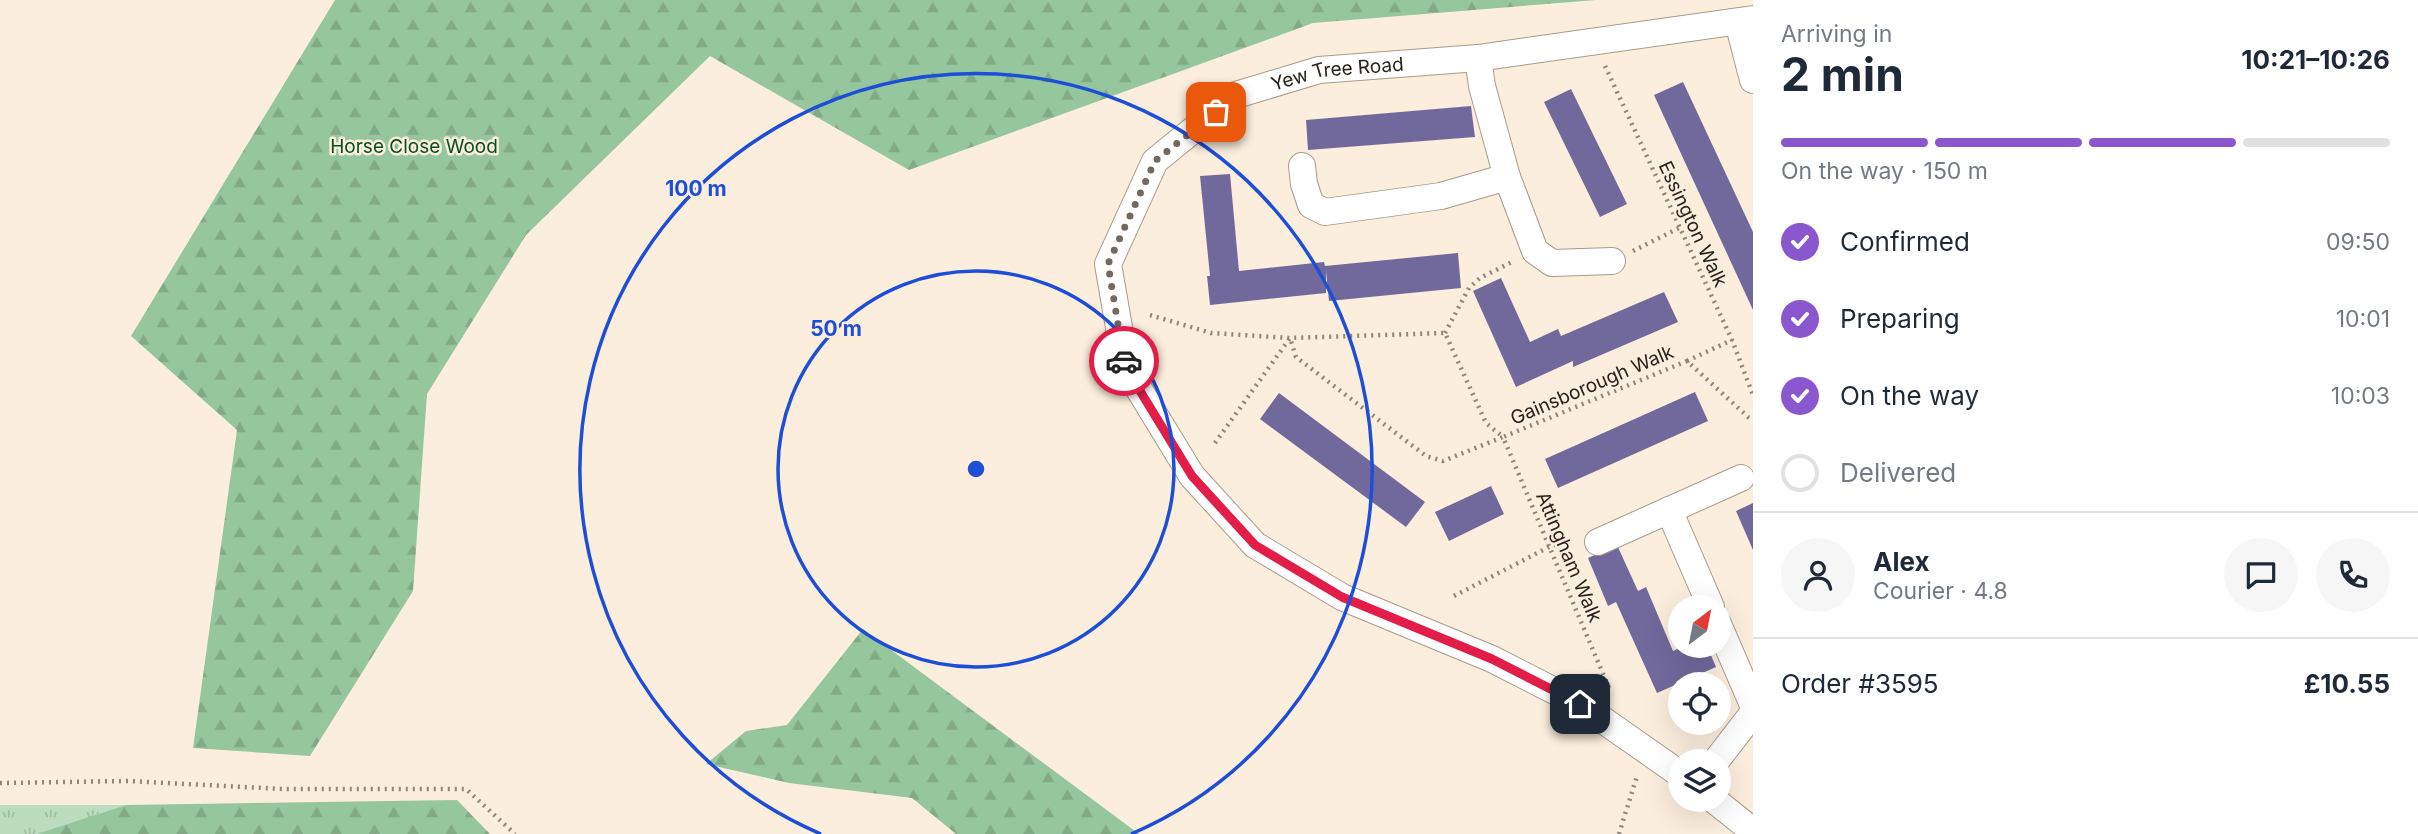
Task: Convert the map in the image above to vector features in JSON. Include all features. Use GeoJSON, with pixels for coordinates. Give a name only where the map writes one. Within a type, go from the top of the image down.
{"type":"FeatureCollection","features":[{"type":"Feature","properties":{"kind":"street","name":"Yew Tree Road"},"geometry":{"type":"LineString","coordinates":[[1668,765],[1580,704],[1492,659],[1342,597],[1255,545],[1192,476],[1126,368],[1108,264],[1155,161],[1236,95],[1319,70],[1478,58],[1745,20]]}},
{"type":"Feature","properties":{"kind":"street"},"geometry":{"type":"LineString","coordinates":[[1745,20],[1753,80]]}},
{"type":"Feature","properties":{"kind":"street"},"geometry":{"type":"LineString","coordinates":[[1478,58],[1482,86],[1507,177],[1535,251],[1552,263],[1612,261]]}},
{"type":"Feature","properties":{"kind":"street"},"geometry":{"type":"LineString","coordinates":[[1302,166],[1311,205],[1325,212],[1441,195],[1507,177]]}},
{"type":"Feature","properties":{"kind":"street"},"geometry":{"type":"LineString","coordinates":[[1598,542],[1741,478]]}},
{"type":"Feature","properties":{"kind":"street"},"geometry":{"type":"LineString","coordinates":[[1669,510],[1706,595]]}},
{"type":"Feature","properties":{"kind":"street"},"geometry":{"type":"LineString","coordinates":[[1731,654],[1753,705]]}},
{"type":"Feature","properties":{"kind":"street"},"geometry":{"type":"LineString","coordinates":[[1725,749],[1753,713]]}},
{"type":"Feature","properties":{"kind":"street"},"geometry":{"type":"LineString","coordinates":[[1729,812],[1753,831]]}},
{"type":"Feature","properties":{"kind":"path","name":"Essington Walk"},"geometry":{"type":"LineString","coordinates":[[1605,65],[1732,340],[1753,395]]}},
{"type":"Feature","properties":{"kind":"path"},"geometry":{"type":"LineString","coordinates":[[1612,261],[1679,228]]}},
{"type":"Feature","properties":{"kind":"path"},"geometry":{"type":"LineString","coordinates":[[1150,315],[1211,333],[1290,338],[1445,333],[1469,288],[1480,278],[1535,251]]}},
{"type":"Feature","properties":{"kind":"path","name":"Gainsborough Walk"},"geometry":{"type":"LineString","coordinates":[[1445,333],[1486,423],[1503,438],[1687,361],[1753,419]]}},
{"type":"Feature","properties":{"kind":"path"},"geometry":{"type":"LineString","coordinates":[[1290,338],[1296,357],[1426,456],[1443,461],[1503,438]]}},
{"type":"Feature","properties":{"kind":"path"},"geometry":{"type":"LineString","coordinates":[[1215,443],[1290,338]]}},
{"type":"Feature","properties":{"kind":"path"},"geometry":{"type":"LineString","coordinates":[[1687,361],[1732,340]]}},
{"type":"Feature","properties":{"kind":"path","name":"Attingham Walk"},"geometry":{"type":"LineString","coordinates":[[1503,438],[1609,688]]}},
{"type":"Feature","properties":{"kind":"path"},"geometry":{"type":"LineString","coordinates":[[1454,596],[1549,547],[1580,537],[1598,542]]}},
{"type":"Feature","properties":{"kind":"path"},"geometry":{"type":"LineString","coordinates":[[1619,834],[1637,777],[1649,751]]}},
{"type":"Feature","properties":{"kind":"path"},"geometry":{"type":"LineString","coordinates":[[0,783],[128,781],[283,789],[466,789],[515,834]]}},
{"type":"Feature","properties":{"kind":"green space","name":"Horse Close Wood"},"geometry":{"type":"Polygon","coordinates":[[[335,0],[1596,0],[1313,23],[909,170],[710,56],[526,235],[427,394],[413,591],[310,756],[193,748],[237,430],[131,336],[335,0]]]}},
{"type":"Feature","properties":{"kind":"green space"},"geometry":{"type":"Polygon","coordinates":[[[863,629],[1139,834],[956,834],[912,798],[789,783],[706,764],[746,731],[787,725],[863,629]]]}},
{"type":"Feature","properties":{"kind":"green space"},"geometry":{"type":"Polygon","coordinates":[[[457,800],[490,834],[36,834],[126,805],[457,800]]]}},
{"type":"Feature","properties":{"kind":"green space"},"geometry":{"type":"Polygon","coordinates":[[[0,805],[126,805],[36,834],[0,834],[0,805]]]}},
{"type":"Feature","properties":{"kind":"building"},"geometry":{"type":"Polygon","coordinates":[[[1683,82],[1753,232],[1753,310],[1654,95],[1683,82]]]}},
{"type":"Feature","properties":{"kind":"building"},"geometry":{"type":"Polygon","coordinates":[[[1571,89],[1627,204],[1600,217],[1544,102],[1571,89]]]}},
{"type":"Feature","properties":{"kind":"building"},"geometry":{"type":"Polygon","coordinates":[[[1471,106],[1475,137],[1308,150],[1306,120],[1471,106]]]}},
{"type":"Feature","properties":{"kind":"building"},"geometry":{"type":"Polygon","coordinates":[[[1230,174],[1239,271],[1458,253],[1461,288],[1329,301],[1326,271],[1326,293],[1210,305],[1207,276],[1210,276],[1200,176],[1230,174]]]}},
{"type":"Feature","properties":{"kind":"building"},"geometry":{"type":"Polygon","coordinates":[[[1501,278],[1530,342],[1558,329],[1561,336],[1664,292],[1678,322],[1573,367],[1573,361],[1516,387],[1473,291],[1501,278]]]}},
{"type":"Feature","properties":{"kind":"building"},"geometry":{"type":"Polygon","coordinates":[[[1695,392],[1708,421],[1558,488],[1545,459],[1695,392]]]}},
{"type":"Feature","properties":{"kind":"building"},"geometry":{"type":"Polygon","coordinates":[[[1279,393],[1425,502],[1406,527],[1260,419],[1279,393]]]}},
{"type":"Feature","properties":{"kind":"building"},"geometry":{"type":"Polygon","coordinates":[[[1491,486],[1504,514],[1449,541],[1435,512],[1491,486]]]}},
{"type":"Feature","properties":{"kind":"building"},"geometry":{"type":"Polygon","coordinates":[[[1753,503],[1753,550],[1736,511],[1753,503]]]}},
{"type":"Feature","properties":{"kind":"building"},"geometry":{"type":"Polygon","coordinates":[[[1617,545],[1638,591],[1646,587],[1668,639],[1668,658],[1712,658],[1716,667],[1705,672],[1668,672],[1668,688],[1657,693],[1616,602],[1608,606],[1588,558],[1617,545]]]}},
{"type":"Feature","properties":{"kind":"way so far"},"geometry":{"type":"LineString","coordinates":[[1124,361],[1108,264],[1155,161],[1216,112]]}},
{"type":"Feature","properties":{"kind":"route"},"geometry":{"type":"LineString","coordinates":[[1124,361],[1192,476],[1255,545],[1342,597],[1492,659],[1580,704]]}}]}
